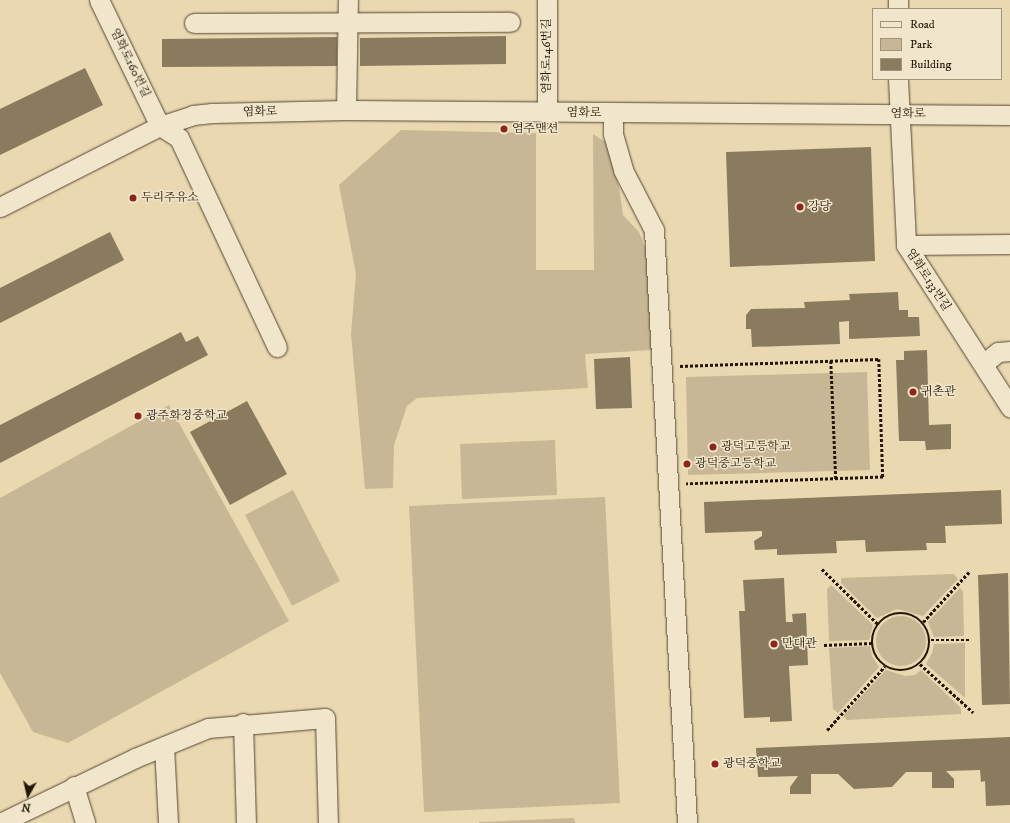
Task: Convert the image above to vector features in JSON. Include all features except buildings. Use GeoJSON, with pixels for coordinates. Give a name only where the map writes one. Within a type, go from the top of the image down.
{"type":"FeatureCollection","features":[{"type":"Feature","properties":{"kind":"street","name":"염화로160번길"},"geometry":{"type":"LineString","coordinates":[[99,0],[160,126]]}},
{"type":"Feature","properties":{"kind":"street"},"geometry":{"type":"LineString","coordinates":[[346,110],[348,0]]}},
{"type":"Feature","properties":{"kind":"street","name":"염화로146번길"},"geometry":{"type":"LineString","coordinates":[[547,0],[547,113]]}},
{"type":"Feature","properties":{"kind":"street"},"geometry":{"type":"LineString","coordinates":[[194,23],[348,24],[510,22]]}},
{"type":"Feature","properties":{"kind":"street","name":"염화로133번길"},"geometry":{"type":"LineString","coordinates":[[898,80],[898,114],[906,245],[1010,407]]}},
{"type":"Feature","properties":{"kind":"street","name":"염화로"},"geometry":{"type":"LineString","coordinates":[[0,207],[160,126],[193,115],[212,112],[346,110],[613,114],[1010,115]]}},
{"type":"Feature","properties":{"kind":"street"},"geometry":{"type":"LineString","coordinates":[[613,114],[613,134],[623,170],[654,230],[687,823]]}},
{"type":"Feature","properties":{"kind":"street"},"geometry":{"type":"LineString","coordinates":[[160,126],[179,138],[277,347]]}},
{"type":"Feature","properties":{"kind":"street"},"geometry":{"type":"LineString","coordinates":[[906,245],[1010,244]]}},
{"type":"Feature","properties":{"kind":"street"},"geometry":{"type":"LineString","coordinates":[[982,364],[998,352],[1010,351]]}},
{"type":"Feature","properties":{"kind":"street"},"geometry":{"type":"LineString","coordinates":[[0,823],[74,786],[208,728],[243,723],[325,718],[328,823]]}},
{"type":"Feature","properties":{"kind":"street"},"geometry":{"type":"LineString","coordinates":[[243,723],[246,823]]}},
{"type":"Feature","properties":{"kind":"street"},"geometry":{"type":"LineString","coordinates":[[164,746],[168,823]]}},
{"type":"Feature","properties":{"kind":"street"},"geometry":{"type":"LineString","coordinates":[[74,786],[85,823]]}},
{"type":"Feature","properties":{"kind":"path"},"geometry":{"type":"LineString","coordinates":[[661,366],[879,359],[883,477],[668,484]]}},
{"type":"Feature","properties":{"kind":"path"},"geometry":{"type":"LineString","coordinates":[[831,360],[836,479]]}},
{"type":"Feature","properties":{"kind":"path"},"geometry":{"type":"LineString","coordinates":[[822,569],[878,624]]}},
{"type":"Feature","properties":{"kind":"path"},"geometry":{"type":"LineString","coordinates":[[923,622],[968,572]]}},
{"type":"Feature","properties":{"kind":"path"},"geometry":{"type":"LineString","coordinates":[[900,612],[909,613],[923,622],[931,640],[928,653],[920,664],[903,671],[885,666],[878,660],[872,643],[878,624],[884,618],[900,612]]}},
{"type":"Feature","properties":{"kind":"path"},"geometry":{"type":"LineString","coordinates":[[931,640],[971,640]]}},
{"type":"Feature","properties":{"kind":"path"},"geometry":{"type":"LineString","coordinates":[[824,645],[872,643]]}},
{"type":"Feature","properties":{"kind":"path"},"geometry":{"type":"LineString","coordinates":[[920,664],[973,712]]}},
{"type":"Feature","properties":{"kind":"path"},"geometry":{"type":"LineString","coordinates":[[827,730],[885,666]]}},
{"type":"Feature","properties":{"kind":"green space"},"geometry":{"type":"Polygon","coordinates":[[[401,130],[536,133],[536,270],[594,270],[593,134],[607,143],[619,187],[623,215],[639,232],[649,255],[653,350],[585,354],[588,388],[417,398],[407,406],[394,445],[393,488],[365,489],[351,334],[356,274],[339,185],[401,130]]]}},
{"type":"Feature","properties":{"kind":"green space"},"geometry":{"type":"Polygon","coordinates":[[[867,372],[870,470],[688,475],[686,377],[867,372]]]}},
{"type":"Feature","properties":{"kind":"green space"},"geometry":{"type":"Polygon","coordinates":[[[169,405],[289,621],[68,743],[33,732],[0,673],[0,498],[169,405]]]}},
{"type":"Feature","properties":{"kind":"green space"},"geometry":{"type":"Polygon","coordinates":[[[555,440],[557,495],[462,499],[460,444],[555,440]]]}},
{"type":"Feature","properties":{"kind":"green space"},"geometry":{"type":"Polygon","coordinates":[[[293,490],[340,581],[292,606],[245,515],[293,490]]]}},
{"type":"Feature","properties":{"kind":"green space"},"geometry":{"type":"Polygon","coordinates":[[[605,497],[620,803],[424,812],[409,506],[605,497]]]}},
{"type":"Feature","properties":{"kind":"green space"},"geometry":{"type":"Polygon","coordinates":[[[954,574],[958,579],[923,616],[897,609],[877,618],[841,583],[841,578],[954,574]]]}},
{"type":"Feature","properties":{"kind":"green space"},"geometry":{"type":"Polygon","coordinates":[[[831,585],[873,625],[869,640],[829,641],[827,589],[831,585]]]}},
{"type":"Feature","properties":{"kind":"green space"},"geometry":{"type":"Polygon","coordinates":[[[960,588],[963,591],[964,636],[934,637],[928,622],[960,588]]]}},
{"type":"Feature","properties":{"kind":"green space"},"geometry":{"type":"Polygon","coordinates":[[[896,616],[906,616],[919,623],[926,636],[926,646],[919,659],[906,666],[896,666],[887,662],[880,655],[876,646],[876,636],[880,627],[887,620],[896,616]]]}},
{"type":"Feature","properties":{"kind":"green space"},"geometry":{"type":"Polygon","coordinates":[[[965,643],[965,698],[926,664],[932,653],[934,644],[965,643]]]}},
{"type":"Feature","properties":{"kind":"green space"},"geometry":{"type":"Polygon","coordinates":[[[870,646],[872,656],[879,667],[838,713],[833,709],[829,648],[870,646]]]}},
{"type":"Feature","properties":{"kind":"green space"},"geometry":{"type":"Polygon","coordinates":[[[886,670],[905,676],[915,675],[921,670],[961,708],[961,714],[847,720],[843,716],[886,670]]]}},
{"type":"Feature","properties":{"kind":"green space"},"geometry":{"type":"Polygon","coordinates":[[[574,818],[575,823],[479,823],[479,822],[574,818]]]}},
{"type":"Feature","properties":{"kind":"place","name":"염주맨션"},"geometry":{"type":"Point","coordinates":[504,129]}},
{"type":"Feature","properties":{"kind":"place","name":"두리주유소"},"geometry":{"type":"Point","coordinates":[133,198]}},
{"type":"Feature","properties":{"kind":"place","name":"강당"},"geometry":{"type":"Point","coordinates":[800,207]}},
{"type":"Feature","properties":{"kind":"place","name":"귀촌관"},"geometry":{"type":"Point","coordinates":[913,392]}},
{"type":"Feature","properties":{"kind":"place","name":"광주화정중학교"},"geometry":{"type":"Point","coordinates":[138,416]}},
{"type":"Feature","properties":{"kind":"place","name":"광덕고등학교"},"geometry":{"type":"Point","coordinates":[713,447]}},
{"type":"Feature","properties":{"kind":"place","name":"광덕중고등학교"},"geometry":{"type":"Point","coordinates":[687,464]}},
{"type":"Feature","properties":{"kind":"place","name":"만대관"},"geometry":{"type":"Point","coordinates":[774,644]}},
{"type":"Feature","properties":{"kind":"place","name":"광덕중학교"},"geometry":{"type":"Point","coordinates":[715,764]}}]}
